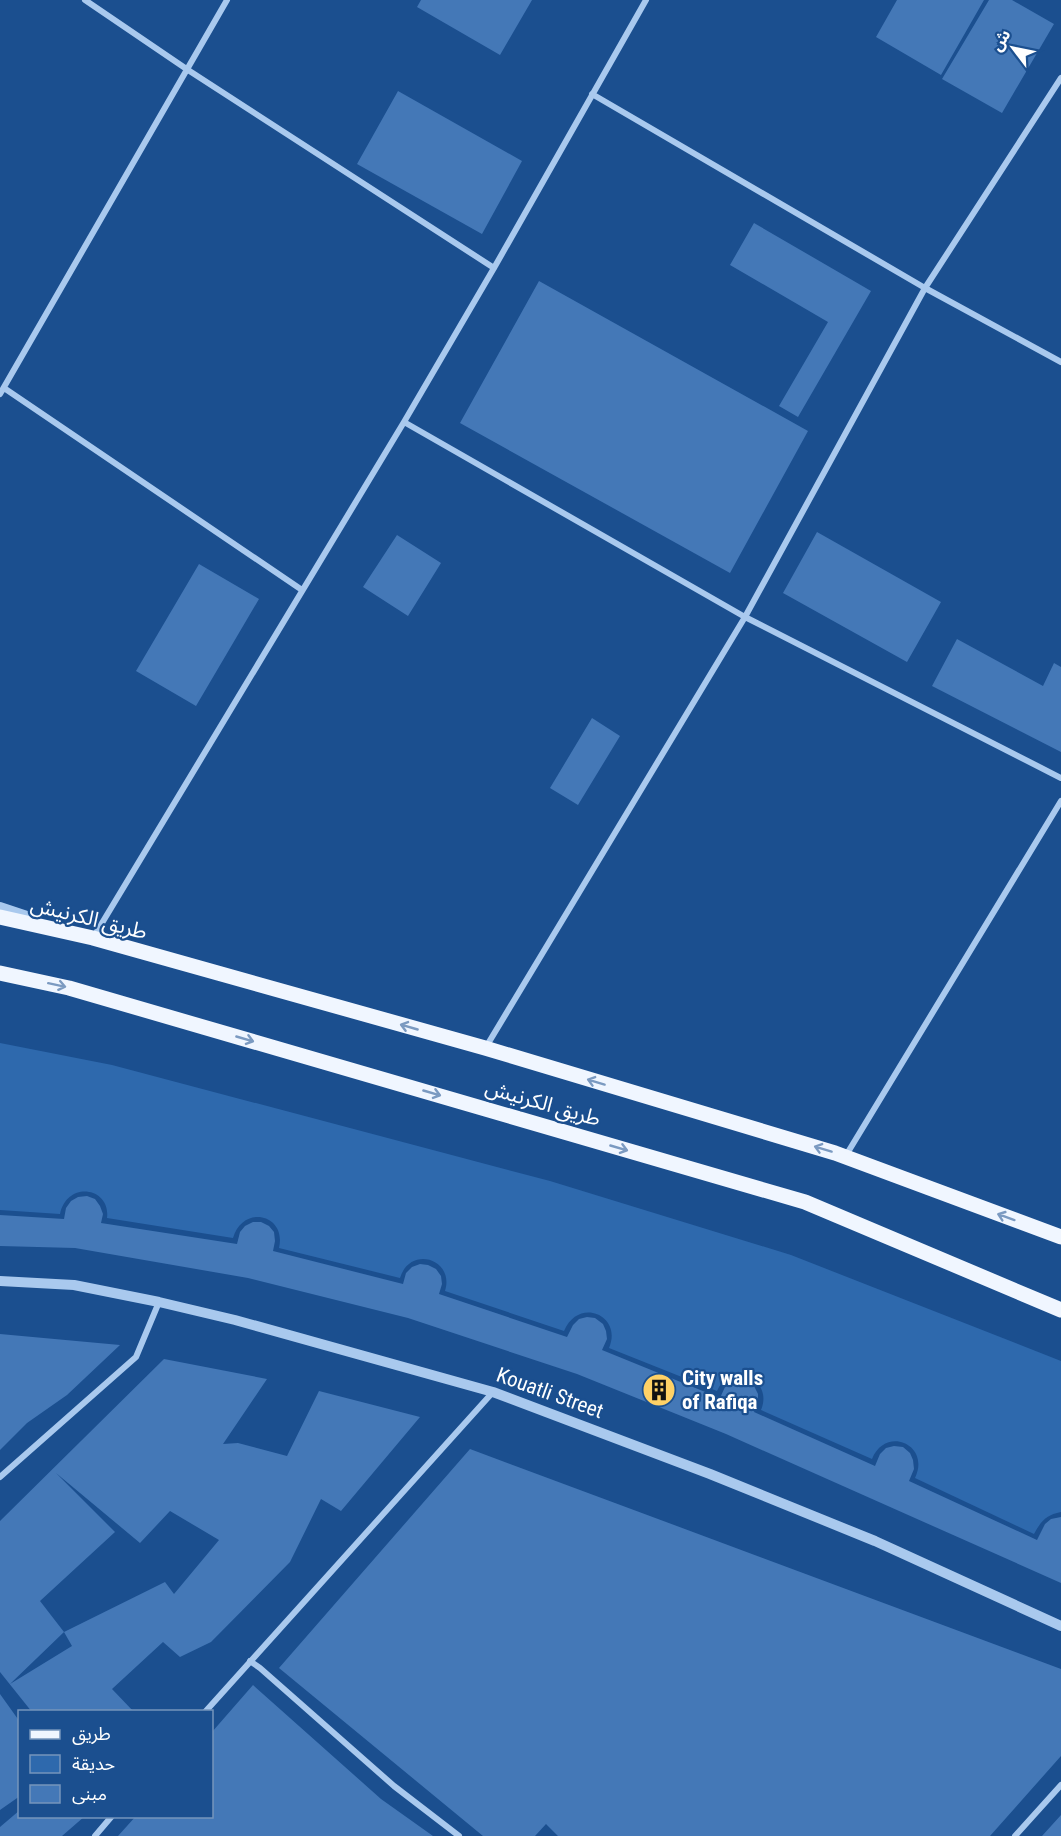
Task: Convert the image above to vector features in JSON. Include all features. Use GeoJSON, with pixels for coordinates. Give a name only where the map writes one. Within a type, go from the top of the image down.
{"type":"FeatureCollection","features":[{"type":"Feature","properties":{"kind":"main road","name":"طريق الكرنيش"},"geometry":{"type":"LineString","coordinates":[[0,917],[93,939],[485,1048],[845,1157],[1061,1237]]}},
{"type":"Feature","properties":{"kind":"main road","name":"طريق الكرنيش"},"geometry":{"type":"LineString","coordinates":[[0,973],[69,988],[805,1202],[1061,1310]]}},
{"type":"Feature","properties":{"kind":"street"},"geometry":{"type":"LineString","coordinates":[[85,0],[188,70],[494,268]]}},
{"type":"Feature","properties":{"kind":"street"},"geometry":{"type":"LineString","coordinates":[[227,0],[2,391],[303,590]]}},
{"type":"Feature","properties":{"kind":"street"},"geometry":{"type":"LineString","coordinates":[[0,907],[93,939],[404,422],[645,0]]}},
{"type":"Feature","properties":{"kind":"street"},"geometry":{"type":"LineString","coordinates":[[485,1048],[745,617],[925,288],[1061,78]]}},
{"type":"Feature","properties":{"kind":"street"},"geometry":{"type":"LineString","coordinates":[[592,94],[925,288],[1061,362]]}},
{"type":"Feature","properties":{"kind":"street"},"geometry":{"type":"LineString","coordinates":[[404,422],[745,617],[1061,778]]}},
{"type":"Feature","properties":{"kind":"street"},"geometry":{"type":"LineString","coordinates":[[845,1157],[1061,801]]}},
{"type":"Feature","properties":{"kind":"street","name":"Kouatli Street"},"geometry":{"type":"LineString","coordinates":[[0,1281],[74,1285],[159,1302],[235,1320],[493,1392],[710,1474],[875,1541],[1061,1626]]}},
{"type":"Feature","properties":{"kind":"street"},"geometry":{"type":"LineString","coordinates":[[0,1477],[136,1358],[159,1302]]}},
{"type":"Feature","properties":{"kind":"street"},"geometry":{"type":"LineString","coordinates":[[208,1710],[493,1392]]}},
{"type":"Feature","properties":{"kind":"street"},"geometry":{"type":"LineString","coordinates":[[250,1661],[394,1786],[459,1836]]}},
{"type":"Feature","properties":{"kind":"street"},"geometry":{"type":"LineString","coordinates":[[1015,1836],[1061,1785]]}},
{"type":"Feature","properties":{"kind":"street"},"geometry":{"type":"LineString","coordinates":[[95,1836],[110,1818]]}},
{"type":"Feature","properties":{"kind":"green space"},"geometry":{"type":"Polygon","coordinates":[[[0,1043],[112,1065],[550,1181],[791,1255],[1061,1361],[1061,1512],[1044,1519],[1034,1534],[915,1478],[918,1466],[917,1456],[905,1443],[896,1441],[887,1443],[872,1459],[761,1410],[762,1389],[749,1377],[732,1376],[723,1381],[717,1391],[609,1348],[612,1337],[610,1327],[605,1319],[597,1314],[579,1314],[571,1320],[564,1331],[445,1291],[444,1271],[430,1260],[421,1259],[413,1262],[405,1268],[400,1278],[279,1248],[280,1236],[277,1227],[271,1221],[263,1218],[254,1217],[246,1220],[238,1227],[233,1238],[107,1218],[102,1200],[96,1194],[88,1192],[79,1192],[71,1196],[64,1203],[60,1214],[0,1210],[0,1043]]]}},
{"type":"Feature","properties":{"kind":"building"},"geometry":{"type":"Polygon","coordinates":[[[421,0],[532,0],[500,55],[417,7],[421,0]]]}},
{"type":"Feature","properties":{"kind":"building"},"geometry":{"type":"Polygon","coordinates":[[[897,0],[984,0],[941,75],[876,37],[897,0]]]}},
{"type":"Feature","properties":{"kind":"building"},"geometry":{"type":"Polygon","coordinates":[[[989,0],[1012,0],[1054,24],[1002,113],[942,79],[989,0]]]}},
{"type":"Feature","properties":{"kind":"building"},"geometry":{"type":"Polygon","coordinates":[[[398,91],[522,161],[482,234],[357,164],[398,91]]]}},
{"type":"Feature","properties":{"kind":"building"},"geometry":{"type":"Polygon","coordinates":[[[754,223],[871,291],[798,417],[779,406],[828,322],[730,265],[754,223]]]}},
{"type":"Feature","properties":{"kind":"building"},"geometry":{"type":"Polygon","coordinates":[[[539,281],[808,431],[730,573],[460,423],[539,281]]]}},
{"type":"Feature","properties":{"kind":"building"},"geometry":{"type":"Polygon","coordinates":[[[817,532],[941,602],[907,662],[783,593],[817,532]]]}},
{"type":"Feature","properties":{"kind":"building"},"geometry":{"type":"Polygon","coordinates":[[[397,535],[441,563],[408,616],[363,587],[397,535]]]}},
{"type":"Feature","properties":{"kind":"building"},"geometry":{"type":"Polygon","coordinates":[[[199,564],[259,599],[196,706],[136,671],[199,564]]]}},
{"type":"Feature","properties":{"kind":"building"},"geometry":{"type":"Polygon","coordinates":[[[957,639],[1043,686],[1054,663],[1061,667],[1061,752],[932,686],[957,639]]]}},
{"type":"Feature","properties":{"kind":"building"},"geometry":{"type":"Polygon","coordinates":[[[592,718],[620,736],[578,805],[550,788],[592,718]]]}},
{"type":"Feature","properties":{"kind":"building","name":"City walls of Rafiqa"},"geometry":{"type":"Polygon","coordinates":[[[87,1196],[95,1199],[100,1206],[103,1214],[101,1223],[237,1244],[240,1232],[245,1226],[253,1222],[261,1222],[274,1232],[273,1251],[403,1284],[406,1273],[412,1267],[420,1264],[428,1265],[436,1269],[441,1276],[442,1284],[439,1294],[567,1337],[579,1319],[595,1318],[603,1324],[606,1331],[607,1339],[602,1350],[720,1398],[725,1387],[731,1382],[748,1381],[758,1394],[754,1412],[875,1466],[880,1454],[886,1448],[903,1447],[910,1453],[913,1460],[914,1469],[909,1481],[1037,1540],[1045,1524],[1051,1519],[1061,1517],[1061,1583],[726,1434],[577,1374],[408,1318],[248,1278],[75,1248],[0,1246],[0,1215],[64,1219],[66,1208],[71,1201],[87,1196]]]}},
{"type":"Feature","properties":{"kind":"building"},"geometry":{"type":"Polygon","coordinates":[[[0,1334],[120,1345],[67,1395],[27,1423],[0,1450],[0,1334]]]}},
{"type":"Feature","properties":{"kind":"building"},"geometry":{"type":"Polygon","coordinates":[[[164,1359],[267,1379],[223,1444],[238,1443],[287,1456],[319,1391],[420,1417],[341,1511],[321,1499],[290,1562],[211,1642],[180,1657],[163,1642],[112,1689],[132,1710],[30,1710],[0,1672],[0,1521],[164,1359]],[[56,1473],[115,1532],[40,1601],[64,1632],[165,1582],[174,1594],[219,1540],[170,1511],[140,1543],[56,1473]],[[64,1632],[10,1684],[72,1646],[64,1632]]]}},
{"type":"Feature","properties":{"kind":"building"},"geometry":{"type":"Polygon","coordinates":[[[470,1449],[1061,1669],[1061,1756],[990,1836],[558,1836],[546,1824],[535,1836],[483,1836],[279,1668],[470,1449]]]}},
{"type":"Feature","properties":{"kind":"building"},"geometry":{"type":"Polygon","coordinates":[[[253,1685],[381,1799],[433,1836],[118,1836],[134,1818],[213,1818],[213,1731],[253,1685]]]}},
{"type":"Feature","properties":{"kind":"building"},"geometry":{"type":"Polygon","coordinates":[[[0,1694],[18,1719],[18,1797],[0,1810],[0,1694]]]}},
{"type":"Feature","properties":{"kind":"building"},"geometry":{"type":"Polygon","coordinates":[[[18,1812],[18,1818],[83,1818],[62,1836],[0,1836],[0,1827],[18,1812]]]}},
{"type":"Feature","properties":{"kind":"building"},"geometry":{"type":"Polygon","coordinates":[[[1061,1815],[1061,1836],[1042,1836],[1061,1815]]]}},
{"type":"Feature","properties":{"kind":"place","name":"City walls of Rafiqa"},"geometry":{"type":"Point","coordinates":[659,1390]}}]}
